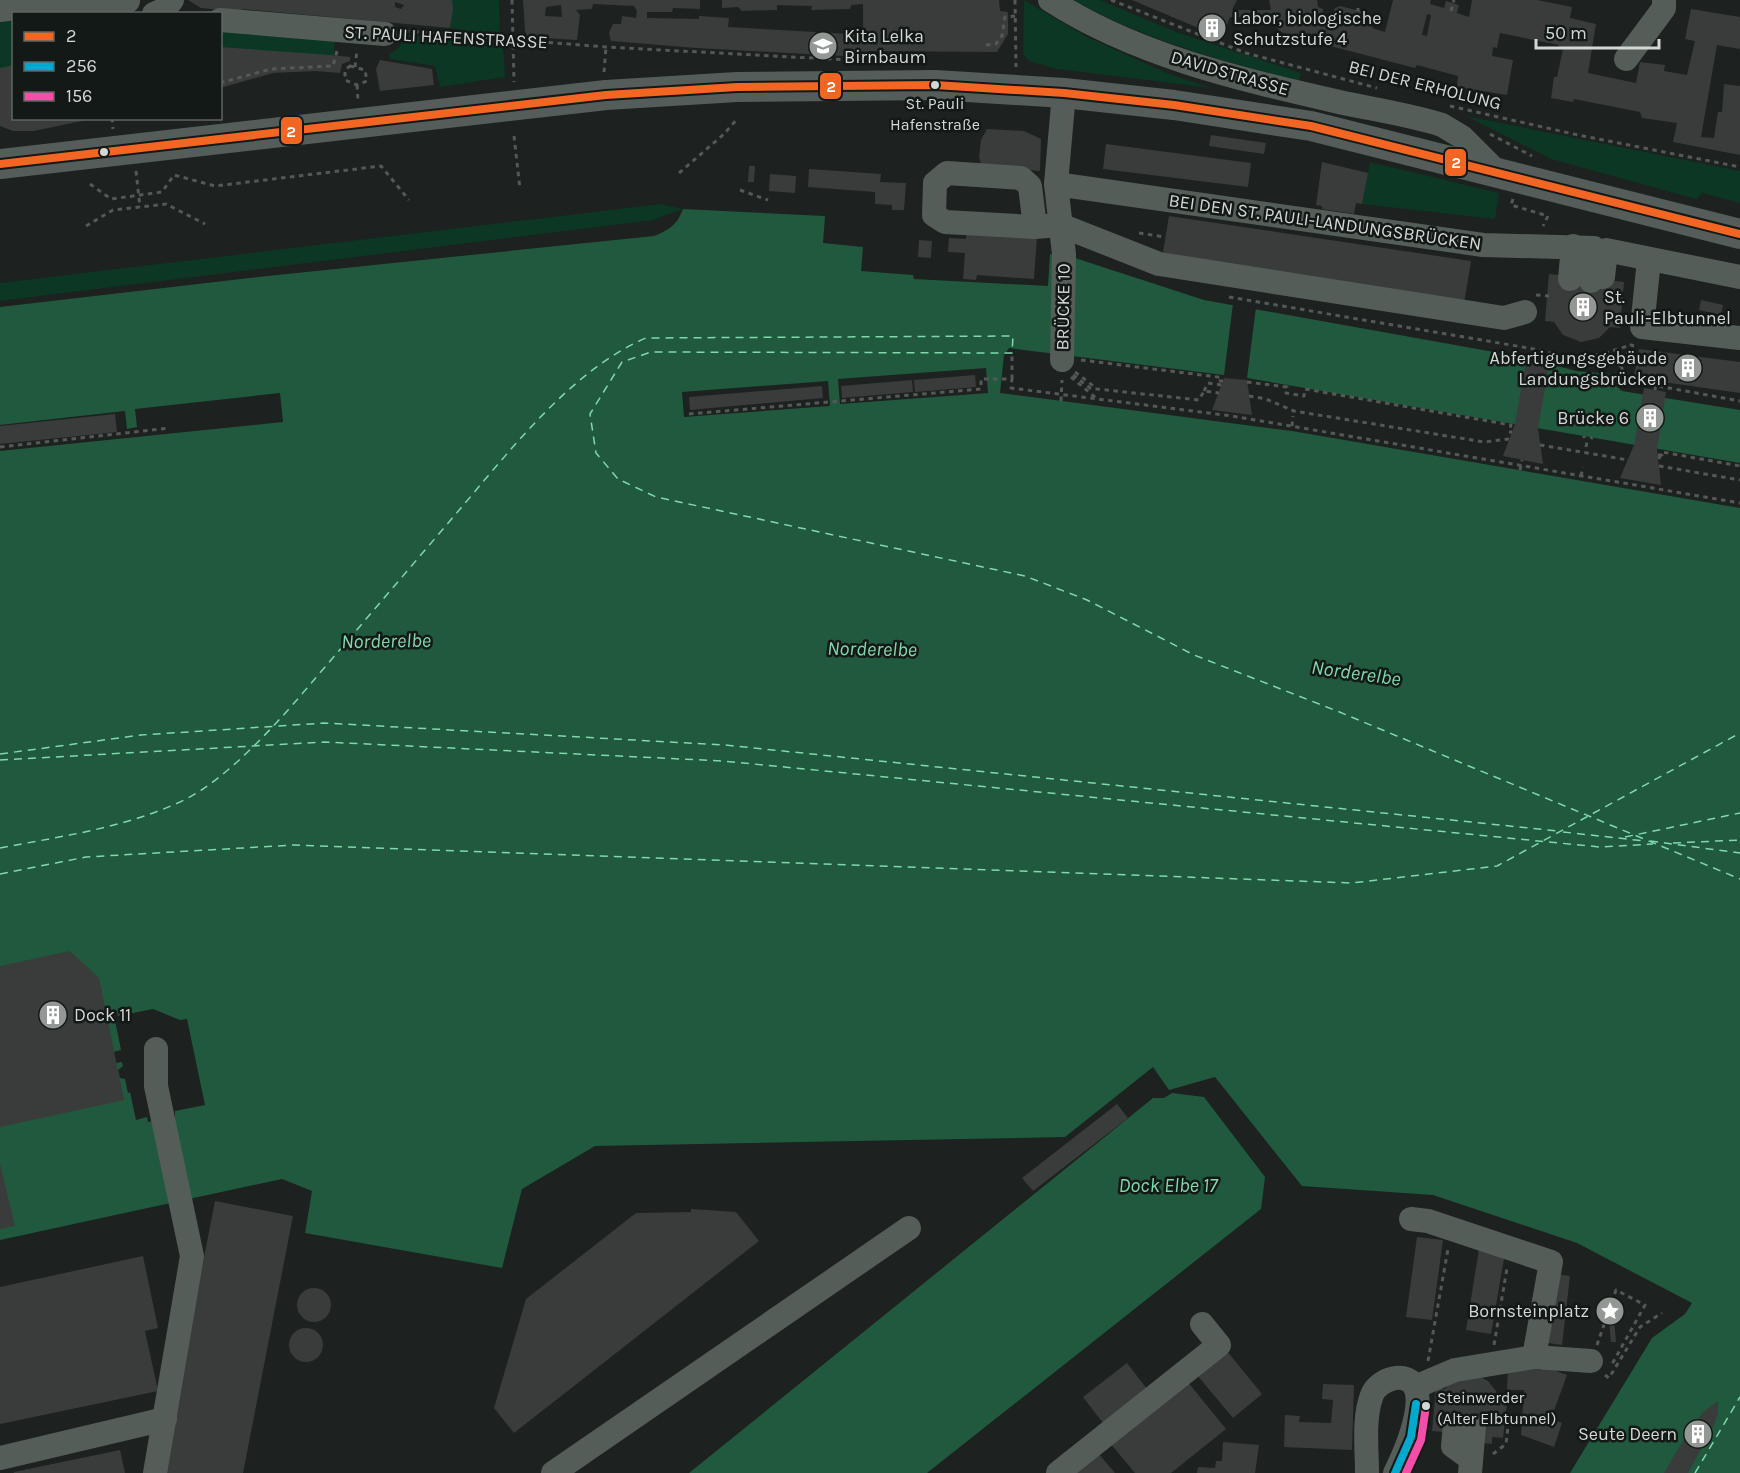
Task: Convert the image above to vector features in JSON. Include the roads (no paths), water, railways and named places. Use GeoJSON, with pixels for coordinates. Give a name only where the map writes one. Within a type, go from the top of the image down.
{"type":"FeatureCollection","features":[{"type":"Feature","properties":{"kind":"main road"},"geometry":{"type":"LineString","coordinates":[[0,164],[514,91],[935,85],[1064,93],[1174,105],[1290,122],[1495,170],[1740,234]]}},
{"type":"Feature","properties":{"kind":"street"},"geometry":{"type":"LineString","coordinates":[[0,10],[64,1],[120,7],[128,0],[138,11],[163,10]]}},
{"type":"Feature","properties":{"kind":"street","name":"DAVIDSTRASSE"},"geometry":{"type":"LineString","coordinates":[[1050,0],[1128,41],[1193,65],[1437,124],[1456,133],[1495,170]]}},
{"type":"Feature","properties":{"kind":"street"},"geometry":{"type":"LineString","coordinates":[[1626,59],[1664,8],[1664,0]]}},
{"type":"Feature","properties":{"kind":"street","name":"ST. PAULI HAFENSTRASSE"},"geometry":{"type":"LineString","coordinates":[[222,20],[385,34]]}},
{"type":"Feature","properties":{"kind":"street"},"geometry":{"type":"LineString","coordinates":[[1060,225],[1056,184],[1064,93]]}},
{"type":"Feature","properties":{"kind":"street"},"geometry":{"type":"LineString","coordinates":[[1420,121],[1430,132],[1440,157]]}},
{"type":"Feature","properties":{"kind":"street","name":"BEI DEN ST. PAULI-LANDUNGSBRÜCKEN"},"geometry":{"type":"LineString","coordinates":[[1056,184],[1482,245],[1589,248],[1740,277]]}},
{"type":"Feature","properties":{"kind":"street"},"geometry":{"type":"LineString","coordinates":[[1035,227],[1060,225],[1160,264],[1504,318],[1525,312]]}},
{"type":"Feature","properties":{"kind":"street","name":"BRÜCKE 10"},"geometry":{"type":"LineString","coordinates":[[1060,225],[1064,254],[1068,370]]}},
{"type":"Feature","properties":{"kind":"street"},"geometry":{"type":"LineString","coordinates":[[1586,280],[1589,248]]}},
{"type":"Feature","properties":{"kind":"street"},"geometry":{"type":"LineString","coordinates":[[1649,260],[1642,327],[1740,338]]}},
{"type":"Feature","properties":{"kind":"street"},"geometry":{"type":"LineString","coordinates":[[155,1473],[192,1256],[156,1086],[156,1049]]}},
{"type":"Feature","properties":{"kind":"street"},"geometry":{"type":"LineString","coordinates":[[1411,1219],[1428,1221],[1551,1262],[1534,1357]]}},
{"type":"Feature","properties":{"kind":"street"},"geometry":{"type":"LineString","coordinates":[[553,1473],[909,1228]]}},
{"type":"Feature","properties":{"kind":"street"},"geometry":{"type":"LineString","coordinates":[[1058,1473],[1219,1345],[1202,1324]]}},
{"type":"Feature","properties":{"kind":"street"},"geometry":{"type":"LineString","coordinates":[[1366,1473],[1368,1411],[1372,1395],[1381,1382],[1388,1379],[1421,1384],[1455,1370],[1534,1357],[1599,1368]]}},
{"type":"Feature","properties":{"kind":"street"},"geometry":{"type":"LineString","coordinates":[[1395,1473],[1413,1427],[1421,1384]]}},
{"type":"Feature","properties":{"kind":"street"},"geometry":{"type":"LineString","coordinates":[[0,1458],[165,1419]]}},
{"type":"Feature","properties":{"kind":"street"},"geometry":{"type":"LineString","coordinates":[[1476,1463],[1482,1449],[1477,1424]]}},
{"type":"Feature","properties":{"kind":"water","name":"Norderelbe"},"geometry":{"type":"Polygon","coordinates":[[[683,209],[825,216],[823,243],[863,247],[861,271],[913,275],[914,279],[1048,286],[1050,254],[1075,258],[1204,300],[1528,358],[1576,371],[1611,374],[1612,383],[1622,391],[1740,410],[1740,1473],[1570,1473],[1652,1338],[1685,1314],[1692,1303],[1577,1243],[1433,1195],[1302,1186],[1215,1077],[1169,1090],[1153,1067],[1065,1137],[595,1146],[522,1189],[502,1268],[305,1233],[312,1191],[282,1179],[0,1240],[0,307],[258,277],[654,236],[672,226],[683,209]]]}},
{"type":"Feature","properties":{"kind":"water","name":"Dock Elbe 17"},"geometry":{"type":"Polygon","coordinates":[[[1172,1093],[1204,1097],[1265,1177],[1261,1209],[927,1473],[689,1473],[1153,1098],[1164,1098],[1172,1093]]]}},
{"type":"Feature","properties":{"kind":"tunnel"},"geometry":{"type":"LineString","coordinates":[[1568,301],[1601,304]]}},
{"type":"Feature","properties":{"kind":"tunnel"},"geometry":{"type":"LineString","coordinates":[[1455,1424],[1457,1395],[1488,1398],[1485,1428]]}},
{"type":"Feature","properties":{"kind":"place","name":"Labor, biologische Schutzstufe 4"},"geometry":{"type":"Point","coordinates":[1212,28]}},
{"type":"Feature","properties":{"kind":"place","name":"Kita Lelka Birnbaum"},"geometry":{"type":"Point","coordinates":[823,46]}},
{"type":"Feature","properties":{"kind":"place","name":"St. Pauli Hafenstraße"},"geometry":{"type":"Point","coordinates":[935,85]}},
{"type":"Feature","properties":{"kind":"place","name":"St. Pauli-Elbtunnel"},"geometry":{"type":"Point","coordinates":[1583,307]}},
{"type":"Feature","properties":{"kind":"place","name":"Abfertigungsgebäude Landungsbrücken"},"geometry":{"type":"Point","coordinates":[1688,368]}},
{"type":"Feature","properties":{"kind":"place","name":"Brücke 6"},"geometry":{"type":"Point","coordinates":[1650,418]}},
{"type":"Feature","properties":{"kind":"place","name":"Dock 11"},"geometry":{"type":"Point","coordinates":[53,1015]}},
{"type":"Feature","properties":{"kind":"place","name":"Bornsteinplatz"},"geometry":{"type":"Point","coordinates":[1610,1311]}},
{"type":"Feature","properties":{"kind":"place","name":"Steinwerder (Alter Elbtunnel)"},"geometry":{"type":"Point","coordinates":[1426,1406]}},
{"type":"Feature","properties":{"kind":"place","name":"Seute Deern"},"geometry":{"type":"Point","coordinates":[1698,1434]}}]}
